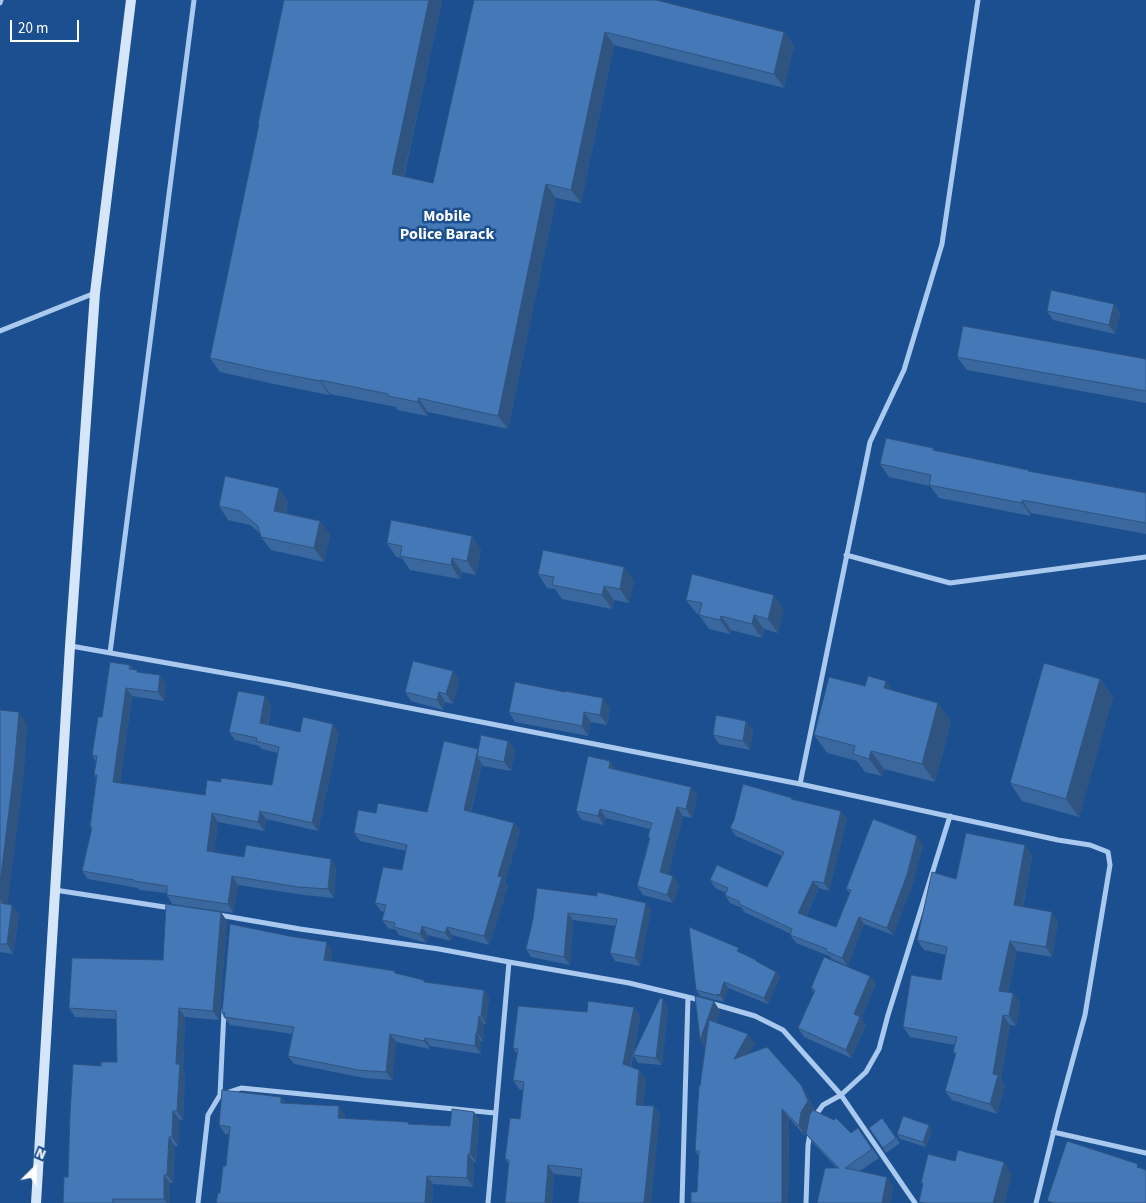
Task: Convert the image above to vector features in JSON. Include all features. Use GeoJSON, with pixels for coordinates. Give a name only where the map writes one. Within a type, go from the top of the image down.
{"type":"FeatureCollection","features":[{"type":"Feature","properties":{"kind":"street"},"geometry":{"type":"LineString","coordinates":[[36,1203],[70,646],[95,293],[131,0]]}},
{"type":"Feature","properties":{"kind":"street"},"geometry":{"type":"LineString","coordinates":[[110,654],[194,0]]}},
{"type":"Feature","properties":{"kind":"street"},"geometry":{"type":"LineString","coordinates":[[800,784],[870,442],[904,370],[942,244],[978,0]]}},
{"type":"Feature","properties":{"kind":"street"},"geometry":{"type":"LineString","coordinates":[[0,331],[95,293]]}},
{"type":"Feature","properties":{"kind":"street"},"geometry":{"type":"LineString","coordinates":[[846,555],[950,583],[1146,557]]}},
{"type":"Feature","properties":{"kind":"street"},"geometry":{"type":"LineString","coordinates":[[70,646],[286,684],[800,784],[1058,840],[1090,845],[1108,852],[1110,865],[1085,1015],[1036,1203]]}},
{"type":"Feature","properties":{"kind":"street"},"geometry":{"type":"LineString","coordinates":[[812,1122],[823,1105],[841,1095],[866,1072],[879,1049],[950,816]]}},
{"type":"Feature","properties":{"kind":"street"},"geometry":{"type":"LineString","coordinates":[[55,890],[173,908]]}},
{"type":"Feature","properties":{"kind":"street"},"geometry":{"type":"LineString","coordinates":[[212,914],[439,949],[629,983],[755,1016],[783,1030],[841,1095],[914,1203]]}},
{"type":"Feature","properties":{"kind":"street"},"geometry":{"type":"LineString","coordinates":[[231,926],[232,917]]}},
{"type":"Feature","properties":{"kind":"street"},"geometry":{"type":"LineString","coordinates":[[488,1203],[509,962]]}},
{"type":"Feature","properties":{"kind":"street"},"geometry":{"type":"LineString","coordinates":[[682,1203],[688,997]]}},
{"type":"Feature","properties":{"kind":"street"},"geometry":{"type":"LineString","coordinates":[[198,1203],[208,1115],[220,1095],[224,1007]]}},
{"type":"Feature","properties":{"kind":"street"},"geometry":{"type":"LineString","coordinates":[[220,1095],[241,1088],[496,1113]]}},
{"type":"Feature","properties":{"kind":"street"},"geometry":{"type":"LineString","coordinates":[[806,1203],[808,1145],[811,1130]]}},
{"type":"Feature","properties":{"kind":"street"},"geometry":{"type":"LineString","coordinates":[[1053,1132],[1146,1153]]}},
{"type":"Feature","properties":{"kind":"building"},"geometry":{"type":"Polygon","coordinates":[[[284,0],[429,0],[392,174],[433,183],[474,0],[656,0],[784,32],[774,74],[605,32],[571,190],[546,184],[498,416],[418,398],[418,402],[388,396],[388,394],[210,358],[284,0]]]}},
{"type":"Feature","properties":{"kind":"building"},"geometry":{"type":"Polygon","coordinates":[[[1051,290],[1114,304],[1109,325],[1047,311],[1051,290]]]}},
{"type":"Feature","properties":{"kind":"building"},"geometry":{"type":"Polygon","coordinates":[[[963,326],[1146,359],[1146,391],[957,357],[963,326]]]}},
{"type":"Feature","properties":{"kind":"building"},"geometry":{"type":"Polygon","coordinates":[[[886,438],[1028,471],[1146,493],[1146,523],[1022,500],[1022,503],[929,485],[931,475],[880,464],[886,438]]]}},
{"type":"Feature","properties":{"kind":"building"},"geometry":{"type":"Polygon","coordinates":[[[225,476],[279,488],[274,511],[320,521],[314,548],[261,537],[258,526],[240,511],[219,506],[225,476]]]}},
{"type":"Feature","properties":{"kind":"building"},"geometry":{"type":"Polygon","coordinates":[[[391,520],[472,536],[467,561],[452,558],[451,565],[400,556],[402,546],[387,543],[391,520]]]}},
{"type":"Feature","properties":{"kind":"building"},"geometry":{"type":"Polygon","coordinates":[[[543,550],[624,567],[620,589],[604,586],[602,595],[552,585],[554,577],[538,574],[543,550]]]}},
{"type":"Feature","properties":{"kind":"building"},"geometry":{"type":"Polygon","coordinates":[[[692,574],[774,595],[768,619],[754,615],[752,624],[721,616],[720,620],[699,615],[702,603],[686,600],[692,574]]]}},
{"type":"Feature","properties":{"kind":"building"},"geometry":{"type":"Polygon","coordinates":[[[413,661],[453,671],[446,694],[439,692],[437,700],[405,692],[413,661]]]}},
{"type":"Feature","properties":{"kind":"building"},"geometry":{"type":"Polygon","coordinates":[[[110,662],[130,665],[129,669],[137,670],[137,672],[160,675],[158,692],[126,688],[113,782],[205,795],[207,780],[221,782],[221,778],[272,785],[279,747],[256,741],[257,738],[229,732],[238,691],[265,696],[260,723],[300,732],[303,717],[333,724],[312,823],[260,811],[258,822],[212,813],[207,851],[244,857],[246,845],[331,859],[328,889],[298,887],[232,876],[228,904],[167,895],[167,886],[82,871],[92,827],[90,827],[97,775],[94,775],[97,756],[92,755],[98,717],[102,717],[110,662]]]}},
{"type":"Feature","properties":{"kind":"building"},"geometry":{"type":"Polygon","coordinates":[[[1044,663],[1100,679],[1066,799],[1010,783],[1044,663]]]}},
{"type":"Feature","properties":{"kind":"building"},"geometry":{"type":"Polygon","coordinates":[[[868,676],[886,681],[884,688],[938,703],[922,764],[871,751],[869,759],[853,754],[855,746],[814,735],[829,677],[865,686],[868,676]]]}},
{"type":"Feature","properties":{"kind":"building"},"geometry":{"type":"Polygon","coordinates":[[[515,682],[603,698],[600,715],[584,712],[582,726],[509,712],[515,682]]]}},
{"type":"Feature","properties":{"kind":"building"},"geometry":{"type":"Polygon","coordinates":[[[0,710],[19,712],[0,884],[0,710]]]}},
{"type":"Feature","properties":{"kind":"building"},"geometry":{"type":"Polygon","coordinates":[[[716,715],[746,721],[743,741],[713,735],[716,715]]]}},
{"type":"Feature","properties":{"kind":"building"},"geometry":{"type":"Polygon","coordinates":[[[481,735],[508,741],[504,762],[477,756],[481,735]]]}},
{"type":"Feature","properties":{"kind":"building"},"geometry":{"type":"Polygon","coordinates":[[[444,741],[478,749],[464,810],[514,823],[498,876],[502,877],[484,936],[447,927],[445,933],[422,926],[420,934],[394,927],[395,923],[382,920],[386,905],[375,903],[383,867],[402,870],[407,845],[354,833],[358,810],[376,813],[378,803],[427,812],[444,741]]]}},
{"type":"Feature","properties":{"kind":"building"},"geometry":{"type":"Polygon","coordinates":[[[588,756],[610,761],[609,768],[691,787],[686,809],[677,807],[660,872],[673,876],[667,895],[637,886],[650,838],[648,837],[652,823],[600,809],[598,816],[576,811],[588,756]]]}},
{"type":"Feature","properties":{"kind":"building"},"geometry":{"type":"Polygon","coordinates":[[[743,784],[791,799],[841,811],[824,883],[813,881],[798,913],[836,927],[851,890],[846,889],[873,819],[917,836],[907,875],[887,928],[859,917],[842,958],[826,951],[827,949],[790,935],[792,929],[739,904],[740,902],[725,895],[728,888],[710,880],[717,865],[767,887],[784,852],[730,828],[734,820],[743,784]]]}},
{"type":"Feature","properties":{"kind":"building"},"geometry":{"type":"Polygon","coordinates":[[[966,833],[1025,845],[1014,905],[1052,912],[1046,947],[1010,941],[999,991],[1013,993],[1009,1016],[1003,1015],[993,1074],[998,1075],[990,1104],[945,1091],[956,1053],[953,1052],[957,1037],[903,1027],[911,975],[941,980],[947,947],[917,940],[932,872],[956,879],[966,833]]]}},
{"type":"Feature","properties":{"kind":"building"},"geometry":{"type":"Polygon","coordinates":[[[537,888],[597,896],[597,892],[646,903],[635,958],[610,953],[617,919],[568,913],[564,957],[526,949],[533,919],[537,888]]]}},
{"type":"Feature","properties":{"kind":"building"},"geometry":{"type":"Polygon","coordinates":[[[0,903],[12,905],[7,944],[0,944],[0,903]]]}},
{"type":"Feature","properties":{"kind":"building"},"geometry":{"type":"Polygon","coordinates":[[[166,904],[221,912],[213,1011],[179,1008],[176,1064],[180,1064],[177,1111],[173,1111],[172,1137],[169,1137],[167,1175],[164,1175],[164,1199],[113,1199],[113,1203],[63,1203],[64,1177],[68,1177],[73,1064],[101,1066],[101,1062],[117,1062],[116,1011],[69,1008],[72,958],[163,960],[166,904]]]}},
{"type":"Feature","properties":{"kind":"building"},"geometry":{"type":"Polygon","coordinates":[[[230,924],[327,942],[324,960],[395,971],[395,973],[424,980],[424,982],[484,990],[475,1046],[425,1038],[424,1041],[390,1034],[386,1072],[358,1070],[288,1056],[294,1027],[224,1017],[225,1013],[222,1013],[230,924]]]}},
{"type":"Feature","properties":{"kind":"building"},"geometry":{"type":"Polygon","coordinates":[[[689,927],[739,948],[737,951],[776,972],[764,998],[724,982],[720,995],[717,994],[719,996],[696,990],[689,927]]]}},
{"type":"Feature","properties":{"kind":"building"},"geometry":{"type":"Polygon","coordinates":[[[824,957],[870,976],[854,1014],[860,1017],[846,1050],[798,1028],[815,990],[811,988],[824,957]]]}},
{"type":"Feature","properties":{"kind":"building"},"geometry":{"type":"Polygon","coordinates":[[[695,996],[714,1001],[700,1040],[695,996]]]}},
{"type":"Feature","properties":{"kind":"building"},"geometry":{"type":"Polygon","coordinates":[[[660,998],[663,999],[656,1058],[633,1055],[660,998]]]}},
{"type":"Feature","properties":{"kind":"building"},"geometry":{"type":"Polygon","coordinates":[[[588,1001],[634,1007],[623,1064],[639,1070],[636,1105],[654,1106],[644,1203],[578,1203],[582,1169],[548,1165],[545,1203],[505,1203],[509,1160],[505,1159],[510,1118],[520,1119],[524,1082],[513,1080],[518,1049],[513,1048],[518,1006],[587,1012],[588,1001]]]}},
{"type":"Feature","properties":{"kind":"building"},"geometry":{"type":"Polygon","coordinates":[[[709,1020],[748,1034],[734,1059],[767,1047],[801,1085],[808,1101],[801,1112],[799,1126],[782,1109],[782,1203],[691,1203],[691,1192],[697,1192],[699,1151],[695,1151],[699,1086],[709,1020]]]}},
{"type":"Feature","properties":{"kind":"building"},"geometry":{"type":"Polygon","coordinates":[[[222,1090],[281,1097],[281,1103],[339,1106],[338,1118],[450,1126],[452,1109],[474,1112],[470,1154],[468,1154],[467,1178],[427,1176],[425,1203],[216,1203],[218,1193],[220,1193],[223,1166],[226,1166],[230,1127],[219,1125],[222,1090]]]}},
{"type":"Feature","properties":{"kind":"building"},"geometry":{"type":"Polygon","coordinates":[[[813,1110],[834,1120],[836,1118],[851,1133],[858,1128],[872,1149],[845,1168],[887,1177],[882,1203],[817,1203],[825,1168],[839,1168],[806,1134],[810,1114],[813,1110]]]}},
{"type":"Feature","properties":{"kind":"building"},"geometry":{"type":"Polygon","coordinates":[[[903,1116],[929,1125],[923,1142],[897,1134],[903,1116]]]}},
{"type":"Feature","properties":{"kind":"building"},"geometry":{"type":"Polygon","coordinates":[[[882,1118],[896,1138],[883,1148],[869,1128],[882,1118]]]}},
{"type":"Feature","properties":{"kind":"building"},"geometry":{"type":"Polygon","coordinates":[[[1067,1141],[1138,1164],[1137,1167],[1146,1170],[1146,1203],[1054,1203],[1047,1201],[1067,1141]]]}},
{"type":"Feature","properties":{"kind":"building"},"geometry":{"type":"Polygon","coordinates":[[[958,1150],[1004,1162],[993,1203],[919,1202],[923,1183],[921,1183],[928,1154],[955,1161],[958,1150]]]}},
{"type":"Feature","properties":{"kind":"district","name":"Mobile Police Barack"},"geometry":{"type":"Point","coordinates":[447,226]}}]}
